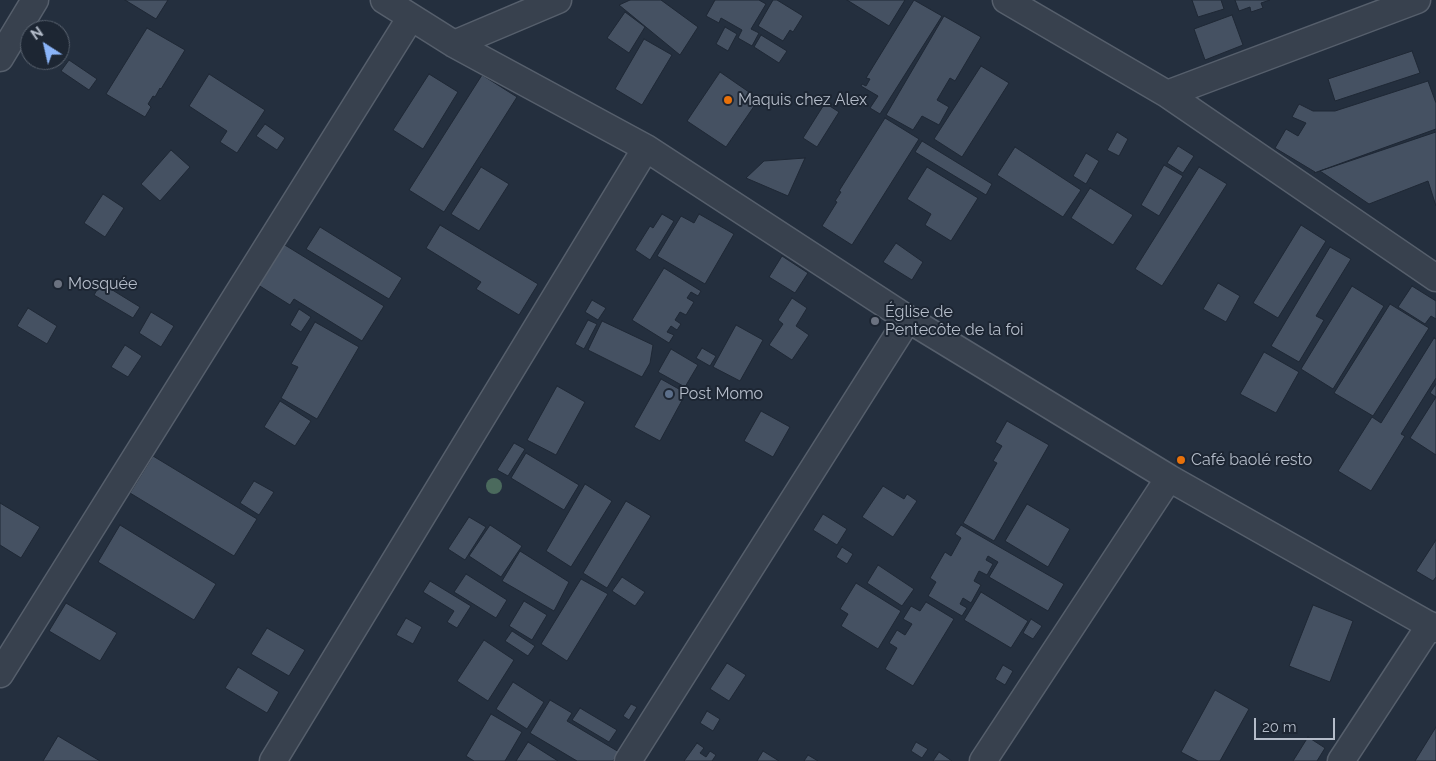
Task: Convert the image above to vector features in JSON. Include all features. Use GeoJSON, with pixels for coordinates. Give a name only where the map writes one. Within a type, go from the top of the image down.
{"type":"FeatureCollection","features":[{"type":"Feature","properties":{"kind":"street"},"geometry":{"type":"LineString","coordinates":[[0,58],[35,0]]}},
{"type":"Feature","properties":{"kind":"street"},"geometry":{"type":"LineString","coordinates":[[384,0],[454,44],[646,148],[908,319],[1169,478],[1433,627],[1341,761]]}},
{"type":"Feature","properties":{"kind":"street"},"geometry":{"type":"LineString","coordinates":[[454,44],[558,0]]}},
{"type":"Feature","properties":{"kind":"street"},"geometry":{"type":"LineString","coordinates":[[1006,0],[1167,94],[1436,278]]}},
{"type":"Feature","properties":{"kind":"street"},"geometry":{"type":"LineString","coordinates":[[1167,94],[1417,0]]}},
{"type":"Feature","properties":{"kind":"street"},"geometry":{"type":"LineString","coordinates":[[0,674],[411,17]]}},
{"type":"Feature","properties":{"kind":"street"},"geometry":{"type":"LineString","coordinates":[[273,761],[646,148]]}},
{"type":"Feature","properties":{"kind":"street"},"geometry":{"type":"LineString","coordinates":[[628,761],[908,319]]}},
{"type":"Feature","properties":{"kind":"street"},"geometry":{"type":"LineString","coordinates":[[983,761],[1169,478]]}},
{"type":"Feature","properties":{"kind":"building"},"geometry":{"type":"Polygon","coordinates":[[[125,0],[168,0],[156,19],[125,0]]]}},
{"type":"Feature","properties":{"kind":"building"},"geometry":{"type":"Polygon","coordinates":[[[630,0],[661,0],[698,27],[680,55],[619,5],[630,0]]]}},
{"type":"Feature","properties":{"kind":"building"},"geometry":{"type":"Polygon","coordinates":[[[715,0],[759,0],[766,4],[751,29],[759,33],[752,46],[738,38],[742,30],[721,18],[719,23],[706,16],[715,0]]]}},
{"type":"Feature","properties":{"kind":"building"},"geometry":{"type":"Polygon","coordinates":[[[773,0],[777,0],[803,16],[793,32],[790,30],[783,41],[758,26],[773,0]]]}},
{"type":"Feature","properties":{"kind":"building"},"geometry":{"type":"Polygon","coordinates":[[[847,0],[905,0],[889,26],[847,0]]]}},
{"type":"Feature","properties":{"kind":"building"},"geometry":{"type":"Polygon","coordinates":[[[914,0],[942,16],[880,114],[870,108],[878,96],[861,86],[862,84],[866,86],[870,79],[866,78],[914,0]]]}},
{"type":"Feature","properties":{"kind":"building"},"geometry":{"type":"Polygon","coordinates":[[[1192,0],[1221,0],[1224,9],[1198,17],[1192,0]]]}},
{"type":"Feature","properties":{"kind":"building"},"geometry":{"type":"Polygon","coordinates":[[[1235,0],[1270,0],[1261,3],[1263,8],[1251,12],[1250,7],[1239,11],[1235,0]]]}},
{"type":"Feature","properties":{"kind":"building"},"geometry":{"type":"Polygon","coordinates":[[[625,12],[645,27],[629,53],[607,38],[625,12]]]}},
{"type":"Feature","properties":{"kind":"building"},"geometry":{"type":"Polygon","coordinates":[[[1232,15],[1243,45],[1205,60],[1194,29],[1232,15]]]}},
{"type":"Feature","properties":{"kind":"building"},"geometry":{"type":"Polygon","coordinates":[[[944,16],[981,37],[955,81],[950,78],[937,100],[949,107],[939,125],[922,116],[913,130],[886,115],[944,16]]]}},
{"type":"Feature","properties":{"kind":"building"},"geometry":{"type":"Polygon","coordinates":[[[725,27],[737,34],[728,51],[716,44],[725,27]]]}},
{"type":"Feature","properties":{"kind":"building"},"geometry":{"type":"Polygon","coordinates":[[[147,28],[185,50],[161,89],[148,104],[151,107],[145,117],[106,94],[147,28]]]}},
{"type":"Feature","properties":{"kind":"building"},"geometry":{"type":"Polygon","coordinates":[[[761,35],[787,51],[779,63],[754,47],[761,35]]]}},
{"type":"Feature","properties":{"kind":"building"},"geometry":{"type":"Polygon","coordinates":[[[644,39],[672,55],[642,105],[615,89],[644,39]]]}},
{"type":"Feature","properties":{"kind":"building"},"geometry":{"type":"Polygon","coordinates":[[[1412,51],[1420,73],[1335,101],[1328,79],[1412,51]]]}},
{"type":"Feature","properties":{"kind":"building"},"geometry":{"type":"Polygon","coordinates":[[[70,61],[97,79],[89,90],[61,71],[70,70],[70,61]]]}},
{"type":"Feature","properties":{"kind":"building"},"geometry":{"type":"Polygon","coordinates":[[[981,66],[1009,83],[962,157],[934,139],[981,66]]]}},
{"type":"Feature","properties":{"kind":"building"},"geometry":{"type":"Polygon","coordinates":[[[720,72],[759,99],[726,147],[687,121],[720,72]]]}},
{"type":"Feature","properties":{"kind":"building"},"geometry":{"type":"Polygon","coordinates":[[[209,74],[265,110],[237,153],[220,142],[227,131],[189,106],[209,74]]]}},
{"type":"Feature","properties":{"kind":"building"},"geometry":{"type":"Polygon","coordinates":[[[429,74],[458,92],[423,149],[393,130],[429,74]]]}},
{"type":"Feature","properties":{"kind":"building"},"geometry":{"type":"Polygon","coordinates":[[[482,75],[517,97],[444,212],[409,190],[482,75]]]}},
{"type":"Feature","properties":{"kind":"building"},"geometry":{"type":"Polygon","coordinates":[[[1428,81],[1436,103],[1436,129],[1314,173],[1275,148],[1286,129],[1298,136],[1306,123],[1292,117],[1299,104],[1313,111],[1335,111],[1428,81]]]}},
{"type":"Feature","properties":{"kind":"building"},"geometry":{"type":"Polygon","coordinates":[[[825,103],[839,112],[817,147],[803,138],[825,103]]]}},
{"type":"Feature","properties":{"kind":"building"},"geometry":{"type":"Polygon","coordinates":[[[885,118],[919,139],[852,245],[822,226],[837,202],[835,201],[841,192],[839,191],[885,118]]]}},
{"type":"Feature","properties":{"kind":"building"},"geometry":{"type":"Polygon","coordinates":[[[265,124],[285,138],[277,150],[256,136],[265,124]]]}},
{"type":"Feature","properties":{"kind":"building"},"geometry":{"type":"Polygon","coordinates":[[[1117,132],[1128,139],[1119,156],[1107,150],[1117,132]]]}},
{"type":"Feature","properties":{"kind":"building"},"geometry":{"type":"Polygon","coordinates":[[[1436,132],[1436,206],[1428,181],[1369,204],[1320,171],[1436,132]]]}},
{"type":"Feature","properties":{"kind":"building"},"geometry":{"type":"Polygon","coordinates":[[[922,141],[992,184],[986,195],[915,152],[922,141]]]}},
{"type":"Feature","properties":{"kind":"building"},"geometry":{"type":"Polygon","coordinates":[[[1178,146],[1194,156],[1183,173],[1167,163],[1178,146]]]}},
{"type":"Feature","properties":{"kind":"building"},"geometry":{"type":"Polygon","coordinates":[[[1015,147],[1081,190],[1063,217],[997,175],[1015,147]]]}},
{"type":"Feature","properties":{"kind":"building"},"geometry":{"type":"Polygon","coordinates":[[[171,150],[190,167],[160,201],[141,184],[171,150]]]}},
{"type":"Feature","properties":{"kind":"building"},"geometry":{"type":"Polygon","coordinates":[[[1086,153],[1099,161],[1086,184],[1073,176],[1086,153]]]}},
{"type":"Feature","properties":{"kind":"building"},"geometry":{"type":"Polygon","coordinates":[[[805,158],[788,196],[746,178],[764,161],[805,158]]]}},
{"type":"Feature","properties":{"kind":"building"},"geometry":{"type":"Polygon","coordinates":[[[1164,165],[1183,176],[1159,216],[1141,205],[1164,165]]]}},
{"type":"Feature","properties":{"kind":"building"},"geometry":{"type":"Polygon","coordinates":[[[481,167],[509,184],[479,231],[451,214],[481,167]]]}},
{"type":"Feature","properties":{"kind":"building"},"geometry":{"type":"Polygon","coordinates":[[[927,167],[978,198],[951,241],[925,225],[931,214],[907,199],[927,167]]]}},
{"type":"Feature","properties":{"kind":"building"},"geometry":{"type":"Polygon","coordinates":[[[1199,167],[1227,184],[1162,286],[1135,269],[1199,167]]]}},
{"type":"Feature","properties":{"kind":"building"},"geometry":{"type":"Polygon","coordinates":[[[1090,188],[1133,215],[1113,245],[1071,218],[1090,188]]]}},
{"type":"Feature","properties":{"kind":"building"},"geometry":{"type":"Polygon","coordinates":[[[103,194],[124,208],[105,237],[84,223],[103,194]]]}},
{"type":"Feature","properties":{"kind":"building"},"geometry":{"type":"Polygon","coordinates":[[[662,214],[674,221],[650,260],[635,250],[650,226],[653,228],[662,214]]]}},
{"type":"Feature","properties":{"kind":"building"},"geometry":{"type":"Polygon","coordinates":[[[699,214],[734,234],[705,284],[657,256],[681,216],[694,223],[699,214]]]}},
{"type":"Feature","properties":{"kind":"building"},"geometry":{"type":"Polygon","coordinates":[[[440,225],[538,284],[519,315],[476,289],[481,282],[426,248],[440,225]]]}},
{"type":"Feature","properties":{"kind":"building"},"geometry":{"type":"Polygon","coordinates":[[[1301,225],[1326,241],[1278,318],[1253,303],[1301,225]]]}},
{"type":"Feature","properties":{"kind":"building"},"geometry":{"type":"Polygon","coordinates":[[[320,227],[402,278],[389,299],[306,249],[320,227]]]}},
{"type":"Feature","properties":{"kind":"building"},"geometry":{"type":"Polygon","coordinates":[[[280,242],[384,306],[362,341],[294,299],[290,305],[255,283],[280,242]]]}},
{"type":"Feature","properties":{"kind":"building"},"geometry":{"type":"Polygon","coordinates":[[[896,243],[923,262],[912,280],[883,262],[896,243]]]}},
{"type":"Feature","properties":{"kind":"building"},"geometry":{"type":"Polygon","coordinates":[[[1330,247],[1351,259],[1316,316],[1324,320],[1299,362],[1271,346],[1330,247]]]}},
{"type":"Feature","properties":{"kind":"building"},"geometry":{"type":"Polygon","coordinates":[[[782,256],[808,273],[795,293],[769,277],[782,256]]]}},
{"type":"Feature","properties":{"kind":"building"},"geometry":{"type":"Polygon","coordinates":[[[664,268],[701,291],[698,296],[691,292],[687,298],[694,302],[686,315],[680,312],[675,320],[681,324],[677,330],[671,326],[667,332],[674,335],[669,343],[632,320],[664,268]]]}},
{"type":"Feature","properties":{"kind":"building"},"geometry":{"type":"Polygon","coordinates":[[[101,283],[140,307],[133,318],[94,295],[101,283]]]}},
{"type":"Feature","properties":{"kind":"building"},"geometry":{"type":"Polygon","coordinates":[[[1218,283],[1240,296],[1226,322],[1203,309],[1218,283]]]}},
{"type":"Feature","properties":{"kind":"building"},"geometry":{"type":"Polygon","coordinates":[[[1352,286],[1384,306],[1333,389],[1301,369],[1352,286]]]}},
{"type":"Feature","properties":{"kind":"building"},"geometry":{"type":"Polygon","coordinates":[[[1412,286],[1436,301],[1436,319],[1431,316],[1425,324],[1398,307],[1412,286]]]}},
{"type":"Feature","properties":{"kind":"building"},"geometry":{"type":"Polygon","coordinates":[[[792,298],[807,308],[796,326],[809,335],[792,360],[769,345],[783,324],[778,320],[792,298]]]}},
{"type":"Feature","properties":{"kind":"building"},"geometry":{"type":"Polygon","coordinates":[[[592,300],[606,308],[598,320],[585,312],[592,300]]]}},
{"type":"Feature","properties":{"kind":"building"},"geometry":{"type":"Polygon","coordinates":[[[1390,304],[1429,328],[1373,416],[1334,393],[1390,304]]]}},
{"type":"Feature","properties":{"kind":"building"},"geometry":{"type":"Polygon","coordinates":[[[28,308],[57,326],[47,344],[17,326],[28,308]]]}},
{"type":"Feature","properties":{"kind":"building"},"geometry":{"type":"Polygon","coordinates":[[[299,309],[311,317],[301,332],[290,325],[299,309]]]}},
{"type":"Feature","properties":{"kind":"building"},"geometry":{"type":"Polygon","coordinates":[[[151,312],[174,326],[161,347],[139,333],[151,312]]]}},
{"type":"Feature","properties":{"kind":"building"},"geometry":{"type":"Polygon","coordinates":[[[588,320],[597,324],[584,349],[575,344],[588,320]]]}},
{"type":"Feature","properties":{"kind":"building"},"geometry":{"type":"Polygon","coordinates":[[[602,321],[653,345],[650,363],[642,377],[588,350],[602,321]]]}},
{"type":"Feature","properties":{"kind":"building"},"geometry":{"type":"Polygon","coordinates":[[[315,322],[359,347],[317,419],[281,398],[298,367],[291,364],[315,322]]]}},
{"type":"Feature","properties":{"kind":"building"},"geometry":{"type":"Polygon","coordinates":[[[736,325],[763,340],[740,381],[713,367],[736,325]]]}},
{"type":"Feature","properties":{"kind":"building"},"geometry":{"type":"Polygon","coordinates":[[[1434,338],[1436,339],[1436,378],[1401,434],[1405,436],[1371,491],[1338,471],[1372,417],[1381,423],[1434,338]]]}},
{"type":"Feature","properties":{"kind":"building"},"geometry":{"type":"Polygon","coordinates":[[[125,345],[142,356],[128,377],[111,367],[125,345]]]}},
{"type":"Feature","properties":{"kind":"building"},"geometry":{"type":"Polygon","coordinates":[[[702,348],[716,356],[710,366],[696,358],[702,348]]]}},
{"type":"Feature","properties":{"kind":"building"},"geometry":{"type":"Polygon","coordinates":[[[671,349],[698,365],[685,387],[658,372],[671,349]]]}},
{"type":"Feature","properties":{"kind":"building"},"geometry":{"type":"Polygon","coordinates":[[[1264,352],[1299,372],[1276,413],[1240,394],[1264,352]]]}},
{"type":"Feature","properties":{"kind":"building"},"geometry":{"type":"Polygon","coordinates":[[[661,379],[686,393],[660,441],[634,427],[661,379]]]}},
{"type":"Feature","properties":{"kind":"building"},"geometry":{"type":"Polygon","coordinates":[[[1436,384],[1436,397],[1430,393],[1436,384]]]}},
{"type":"Feature","properties":{"kind":"building"},"geometry":{"type":"Polygon","coordinates":[[[557,386],[585,402],[556,455],[527,440],[557,386]]]}},
{"type":"Feature","properties":{"kind":"building"},"geometry":{"type":"Polygon","coordinates":[[[1436,397],[1436,455],[1410,438],[1436,397]]]}},
{"type":"Feature","properties":{"kind":"building"},"geometry":{"type":"Polygon","coordinates":[[[280,401],[311,421],[295,446],[264,427],[280,401]]]}},
{"type":"Feature","properties":{"kind":"building"},"geometry":{"type":"Polygon","coordinates":[[[761,411],[790,427],[773,457],[744,441],[761,411]]]}},
{"type":"Feature","properties":{"kind":"building"},"geometry":{"type":"Polygon","coordinates":[[[1007,421],[1049,445],[994,541],[963,523],[997,463],[993,461],[1002,446],[995,442],[1007,421]]]}},
{"type":"Feature","properties":{"kind":"building"},"geometry":{"type":"Polygon","coordinates":[[[514,443],[525,449],[508,476],[497,470],[514,443]]]}},
{"type":"Feature","properties":{"kind":"building"},"geometry":{"type":"Polygon","coordinates":[[[526,453],[579,485],[564,510],[511,478],[526,453]]]}},
{"type":"Feature","properties":{"kind":"building"},"geometry":{"type":"Polygon","coordinates":[[[153,456],[257,519],[234,556],[130,493],[153,456]]]}},
{"type":"Feature","properties":{"kind":"building"},"geometry":{"type":"Polygon","coordinates":[[[254,481],[274,492],[259,515],[240,503],[254,481]]]}},
{"type":"Feature","properties":{"kind":"building"},"geometry":{"type":"Polygon","coordinates":[[[585,484],[612,501],[571,567],[546,551],[585,484]]]}},
{"type":"Feature","properties":{"kind":"building"},"geometry":{"type":"Polygon","coordinates":[[[883,486],[904,499],[907,494],[917,501],[893,537],[862,517],[883,486]]]}},
{"type":"Feature","properties":{"kind":"building"},"geometry":{"type":"Polygon","coordinates":[[[626,501],[651,516],[607,588],[583,573],[626,501]]]}},
{"type":"Feature","properties":{"kind":"building"},"geometry":{"type":"Polygon","coordinates":[[[0,503],[40,527],[21,558],[0,545],[0,503]]]}},
{"type":"Feature","properties":{"kind":"building"},"geometry":{"type":"Polygon","coordinates":[[[1027,504],[1070,529],[1048,567],[1005,541],[1027,504]]]}},
{"type":"Feature","properties":{"kind":"building"},"geometry":{"type":"Polygon","coordinates":[[[823,514],[847,529],[837,545],[813,530],[823,514]]]}},
{"type":"Feature","properties":{"kind":"building"},"geometry":{"type":"Polygon","coordinates":[[[469,517],[486,527],[465,560],[448,549],[469,517]]]}},
{"type":"Feature","properties":{"kind":"building"},"geometry":{"type":"Polygon","coordinates":[[[120,525],[216,584],[194,620],[98,562],[120,525]]]}},
{"type":"Feature","properties":{"kind":"building"},"geometry":{"type":"Polygon","coordinates":[[[490,525],[522,546],[501,577],[469,556],[490,525]]]}},
{"type":"Feature","properties":{"kind":"building"},"geometry":{"type":"Polygon","coordinates":[[[961,525],[1064,584],[1048,611],[989,577],[998,562],[988,556],[986,560],[993,564],[987,575],[979,571],[974,581],[981,585],[971,603],[963,598],[960,604],[967,608],[962,616],[928,596],[936,582],[930,578],[945,552],[951,556],[961,538],[955,534],[961,525]]]}},
{"type":"Feature","properties":{"kind":"building"},"geometry":{"type":"Polygon","coordinates":[[[1436,540],[1436,577],[1433,581],[1416,571],[1436,540]]]}},
{"type":"Feature","properties":{"kind":"building"},"geometry":{"type":"Polygon","coordinates":[[[842,547],[853,554],[847,564],[836,557],[842,547]]]}},
{"type":"Feature","properties":{"kind":"building"},"geometry":{"type":"Polygon","coordinates":[[[520,551],[569,582],[554,611],[502,581],[520,551]]]}},
{"type":"Feature","properties":{"kind":"building"},"geometry":{"type":"Polygon","coordinates":[[[878,565],[914,589],[902,606],[867,583],[878,565]]]}},
{"type":"Feature","properties":{"kind":"building"},"geometry":{"type":"Polygon","coordinates":[[[466,574],[507,600],[496,618],[454,592],[466,574]]]}},
{"type":"Feature","properties":{"kind":"building"},"geometry":{"type":"Polygon","coordinates":[[[622,577],[645,592],[635,606],[612,591],[622,577]]]}},
{"type":"Feature","properties":{"kind":"building"},"geometry":{"type":"Polygon","coordinates":[[[581,579],[608,594],[567,661],[541,644],[581,579]]]}},
{"type":"Feature","properties":{"kind":"building"},"geometry":{"type":"Polygon","coordinates":[[[430,581],[471,606],[457,628],[447,622],[454,611],[423,592],[430,581]]]}},
{"type":"Feature","properties":{"kind":"building"},"geometry":{"type":"Polygon","coordinates":[[[856,583],[901,611],[878,649],[841,626],[848,614],[840,609],[856,583]]]}},
{"type":"Feature","properties":{"kind":"building"},"geometry":{"type":"Polygon","coordinates":[[[981,592],[1028,621],[1011,648],[964,620],[981,592]]]}},
{"type":"Feature","properties":{"kind":"building"},"geometry":{"type":"Polygon","coordinates":[[[524,601],[547,615],[532,640],[509,626],[524,601]]]}},
{"type":"Feature","properties":{"kind":"building"},"geometry":{"type":"Polygon","coordinates":[[[926,602],[954,619],[913,686],[885,669],[897,648],[889,643],[897,630],[905,635],[912,624],[903,619],[911,606],[920,611],[926,602]]]}},
{"type":"Feature","properties":{"kind":"building"},"geometry":{"type":"Polygon","coordinates":[[[66,603],[117,633],[100,661],[49,631],[66,603]]]}},
{"type":"Feature","properties":{"kind":"building"},"geometry":{"type":"Polygon","coordinates":[[[1313,605],[1353,621],[1330,682],[1289,666],[1313,605]]]}},
{"type":"Feature","properties":{"kind":"building"},"geometry":{"type":"Polygon","coordinates":[[[406,618],[422,627],[413,644],[396,635],[406,618]]]}},
{"type":"Feature","properties":{"kind":"building"},"geometry":{"type":"Polygon","coordinates":[[[1031,619],[1042,626],[1033,639],[1023,633],[1031,619]]]}},
{"type":"Feature","properties":{"kind":"building"},"geometry":{"type":"Polygon","coordinates":[[[267,628],[305,650],[289,676],[251,654],[267,628]]]}},
{"type":"Feature","properties":{"kind":"building"},"geometry":{"type":"Polygon","coordinates":[[[512,631],[535,646],[528,656],[505,641],[512,631]]]}},
{"type":"Feature","properties":{"kind":"building"},"geometry":{"type":"Polygon","coordinates":[[[484,640],[514,660],[488,701],[457,681],[484,640]]]}},
{"type":"Feature","properties":{"kind":"building"},"geometry":{"type":"Polygon","coordinates":[[[727,663],[746,675],[729,701],[710,689],[727,663]]]}},
{"type":"Feature","properties":{"kind":"building"},"geometry":{"type":"Polygon","coordinates":[[[1003,665],[1013,671],[1005,685],[995,679],[1003,665]]]}},
{"type":"Feature","properties":{"kind":"building"},"geometry":{"type":"Polygon","coordinates":[[[238,667],[279,692],[267,713],[225,688],[238,667]]]}},
{"type":"Feature","properties":{"kind":"building"},"geometry":{"type":"Polygon","coordinates":[[[513,682],[544,702],[527,729],[496,709],[513,682]]]}},
{"type":"Feature","properties":{"kind":"building"},"geometry":{"type":"Polygon","coordinates":[[[1215,690],[1249,709],[1220,761],[1198,761],[1181,752],[1215,690]]]}},
{"type":"Feature","properties":{"kind":"building"},"geometry":{"type":"Polygon","coordinates":[[[550,700],[572,713],[567,721],[619,752],[613,761],[577,761],[530,733],[550,700]]]}},
{"type":"Feature","properties":{"kind":"building"},"geometry":{"type":"Polygon","coordinates":[[[631,704],[637,707],[629,720],[623,716],[631,704]]]}},
{"type":"Feature","properties":{"kind":"building"},"geometry":{"type":"Polygon","coordinates":[[[580,708],[617,730],[609,742],[572,720],[580,708]]]}},
{"type":"Feature","properties":{"kind":"building"},"geometry":{"type":"Polygon","coordinates":[[[707,711],[720,719],[713,731],[700,723],[707,711]]]}},
{"type":"Feature","properties":{"kind":"building"},"geometry":{"type":"Polygon","coordinates":[[[491,714],[522,732],[505,761],[474,761],[466,756],[491,714]]]}},
{"type":"Feature","properties":{"kind":"building"},"geometry":{"type":"Polygon","coordinates":[[[1436,727],[1436,761],[1415,761],[1436,727]]]}},
{"type":"Feature","properties":{"kind":"building"},"geometry":{"type":"Polygon","coordinates":[[[58,736],[100,761],[43,761],[58,736]]]}},
{"type":"Feature","properties":{"kind":"building"},"geometry":{"type":"Polygon","coordinates":[[[1308,737],[1325,748],[1317,761],[1293,761],[1308,737]]]}},
{"type":"Feature","properties":{"kind":"building"},"geometry":{"type":"Polygon","coordinates":[[[528,742],[558,761],[516,761],[528,742]]]}},
{"type":"Feature","properties":{"kind":"building"},"geometry":{"type":"Polygon","coordinates":[[[916,742],[928,749],[922,758],[911,751],[916,742]]]}},
{"type":"Feature","properties":{"kind":"building"},"geometry":{"type":"Polygon","coordinates":[[[697,743],[704,748],[700,753],[706,757],[710,751],[716,755],[712,761],[684,761],[697,743]]]}},
{"type":"Feature","properties":{"kind":"building"},"geometry":{"type":"Polygon","coordinates":[[[763,751],[779,761],[757,761],[763,751]]]}},
{"type":"Feature","properties":{"kind":"building"},"geometry":{"type":"Polygon","coordinates":[[[939,752],[952,761],[933,761],[939,752]]]}},
{"type":"Feature","properties":{"kind":"building"},"geometry":{"type":"Polygon","coordinates":[[[808,755],[818,761],[804,761],[808,755]]]}},
{"type":"Feature","properties":{"kind":"place","name":"Maquis chez Alex"},"geometry":{"type":"Point","coordinates":[728,100]}},
{"type":"Feature","properties":{"kind":"place","name":"Mosquée"},"geometry":{"type":"Point","coordinates":[58,284]}},
{"type":"Feature","properties":{"kind":"place","name":"Église de Pentecôte de la foi"},"geometry":{"type":"Point","coordinates":[875,321]}},
{"type":"Feature","properties":{"kind":"place","name":"Post Momo"},"geometry":{"type":"Point","coordinates":[669,394]}},
{"type":"Feature","properties":{"kind":"place","name":"Café baolé resto"},"geometry":{"type":"Point","coordinates":[1181,460]}}]}
